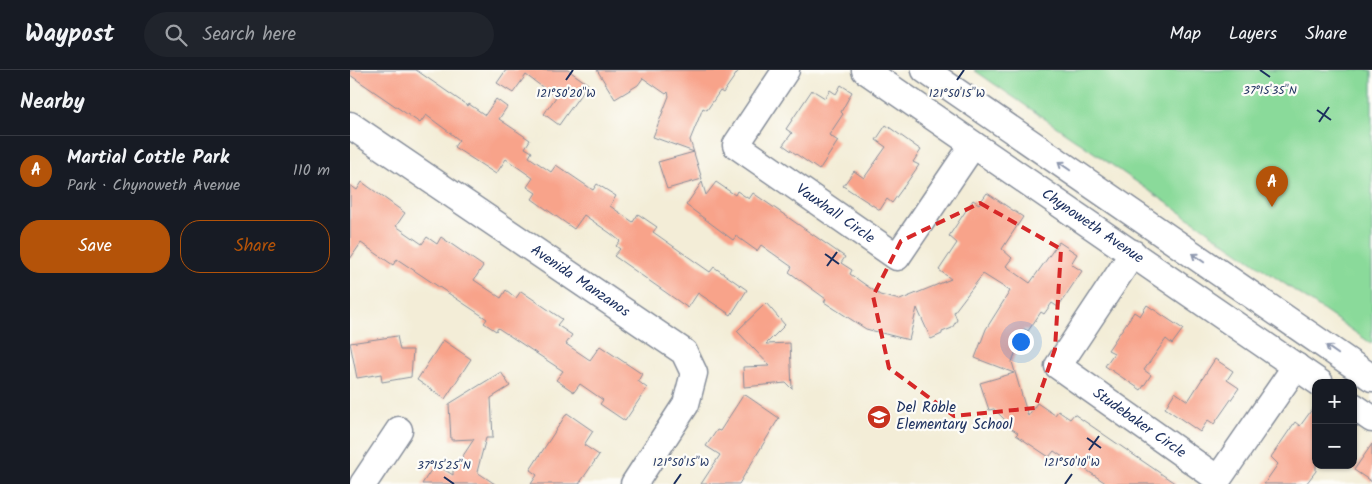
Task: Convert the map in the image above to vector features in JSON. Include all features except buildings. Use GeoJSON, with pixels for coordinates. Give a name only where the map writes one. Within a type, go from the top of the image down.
{"type":"FeatureCollection","features":[{"type":"Feature","properties":{"kind":"street","name":"Vauxhall Circle"},"geometry":{"type":"LineString","coordinates":[[786,70],[736,145],[897,257],[973,145]]}},
{"type":"Feature","properties":{"kind":"street","name":"Chynoweth Avenue"},"geometry":{"type":"LineString","coordinates":[[865,70],[1314,379]]}},
{"type":"Feature","properties":{"kind":"street"},"geometry":{"type":"LineString","coordinates":[[924,70],[1372,378]]}},
{"type":"Feature","properties":{"kind":"street","name":"Avenida Manzanos"},"geometry":{"type":"LineString","coordinates":[[350,125],[684,352],[694,373],[686,404],[634,484]]}},
{"type":"Feature","properties":{"kind":"street","name":"Studebaker Circle"},"geometry":{"type":"LineString","coordinates":[[1133,253],[1058,366],[1218,479],[1296,366]]}},
{"type":"Feature","properties":{"kind":"street"},"geometry":{"type":"LineString","coordinates":[[1357,409],[1372,419]]}},
{"type":"Feature","properties":{"kind":"street"},"geometry":{"type":"LineString","coordinates":[[362,484],[399,430]]}},
{"type":"Feature","properties":{"kind":"highlighted area"},"geometry":{"type":"Polygon","coordinates":[[[980,203],[1061,249],[1055,349],[1035,408],[954,416],[889,368],[873,296],[901,241],[980,203]]]}},
{"type":"Feature","properties":{"kind":"green space"},"geometry":{"type":"Polygon","coordinates":[[[974,70],[1372,70],[1372,344],[974,70]]]}},
{"type":"Feature","properties":{"kind":"place","name":"Martial Cottle Park"},"geometry":{"type":"Point","coordinates":[1272,207]}},
{"type":"Feature","properties":{"kind":"place","name":"Del Roble Elementary School"},"geometry":{"type":"Point","coordinates":[879,417]}}]}
